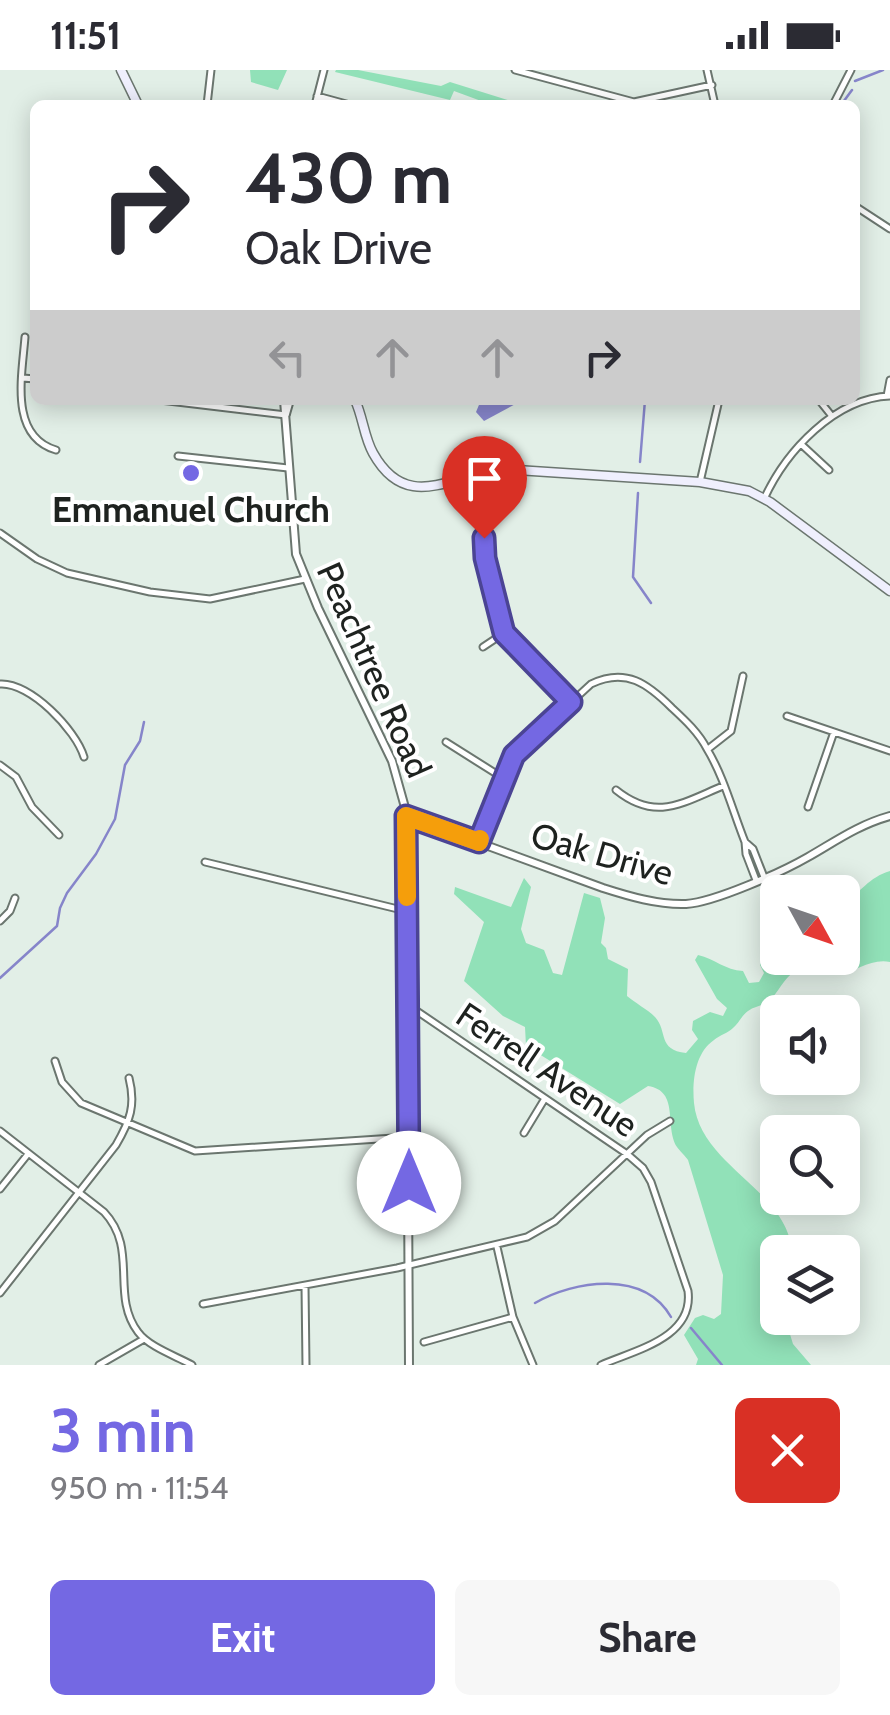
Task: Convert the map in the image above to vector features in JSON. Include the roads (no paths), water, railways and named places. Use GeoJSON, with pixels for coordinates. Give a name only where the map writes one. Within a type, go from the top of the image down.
{"type":"FeatureCollection","features":[{"type":"Feature","properties":{"kind":"main road"},"geometry":{"type":"LineString","coordinates":[[122,70],[136,100]]}},
{"type":"Feature","properties":{"kind":"main road"},"geometry":{"type":"LineString","coordinates":[[357,405],[374,456],[393,476],[424,489],[517,470],[732,486],[764,499],[890,591]]}},
{"type":"Feature","properties":{"kind":"street"},"geometry":{"type":"LineString","coordinates":[[210,70],[210,100]]}},
{"type":"Feature","properties":{"kind":"street"},"geometry":{"type":"LineString","coordinates":[[317,100],[324,70]]}},
{"type":"Feature","properties":{"kind":"street"},"geometry":{"type":"LineString","coordinates":[[515,70],[627,100]]}},
{"type":"Feature","properties":{"kind":"street"},"geometry":{"type":"LineString","coordinates":[[707,70],[714,100]]}},
{"type":"Feature","properties":{"kind":"street"},"geometry":{"type":"LineString","coordinates":[[836,100],[852,70]]}},
{"type":"Feature","properties":{"kind":"street"},"geometry":{"type":"LineString","coordinates":[[643,100],[712,85]]}},
{"type":"Feature","properties":{"kind":"street"},"geometry":{"type":"LineString","coordinates":[[318,96],[332,100]]}},
{"type":"Feature","properties":{"kind":"street"},"geometry":{"type":"LineString","coordinates":[[860,209],[890,229]]}},
{"type":"Feature","properties":{"kind":"street"},"geometry":{"type":"LineString","coordinates":[[26,337],[25,424],[38,441],[56,450]]}},
{"type":"Feature","properties":{"kind":"street"},"geometry":{"type":"LineString","coordinates":[[23,378],[30,379]]}},
{"type":"Feature","properties":{"kind":"street"},"geometry":{"type":"LineString","coordinates":[[860,401],[889,396],[890,380]]}},
{"type":"Feature","properties":{"kind":"street"},"geometry":{"type":"LineString","coordinates":[[202,405],[286,415]]}},
{"type":"Feature","properties":{"kind":"street","name":"Peachtree Road"},"geometry":{"type":"LineString","coordinates":[[287,405],[292,537],[305,579],[392,762],[402,787],[406,816],[408,1365]]}},
{"type":"Feature","properties":{"kind":"street"},"geometry":{"type":"LineString","coordinates":[[700,482],[717,405]]}},
{"type":"Feature","properties":{"kind":"street"},"geometry":{"type":"LineString","coordinates":[[823,405],[831,415]]}},
{"type":"Feature","properties":{"kind":"street"},"geometry":{"type":"LineString","coordinates":[[764,499],[776,475],[831,415],[848,405]]}},
{"type":"Feature","properties":{"kind":"street"},"geometry":{"type":"LineString","coordinates":[[802,446],[830,470]]}},
{"type":"Feature","properties":{"kind":"street"},"geometry":{"type":"LineString","coordinates":[[178,456],[288,468]]}},
{"type":"Feature","properties":{"kind":"street"},"geometry":{"type":"LineString","coordinates":[[0,533],[68,574],[150,592],[210,599],[305,579]]}},
{"type":"Feature","properties":{"kind":"street"},"geometry":{"type":"LineString","coordinates":[[484,538],[485,558],[504,633],[571,702]]}},
{"type":"Feature","properties":{"kind":"street"},"geometry":{"type":"LineString","coordinates":[[483,647],[504,633]]}},
{"type":"Feature","properties":{"kind":"street"},"geometry":{"type":"LineString","coordinates":[[708,749],[731,731],[743,676]]}},
{"type":"Feature","properties":{"kind":"street"},"geometry":{"type":"LineString","coordinates":[[479,842],[502,778],[519,749],[591,684],[604,678],[632,678],[653,689],[708,749],[746,842],[753,849],[760,878]]}},
{"type":"Feature","properties":{"kind":"street"},"geometry":{"type":"LineString","coordinates":[[0,684],[16,684],[33,693],[78,743],[84,757]]}},
{"type":"Feature","properties":{"kind":"street"},"geometry":{"type":"LineString","coordinates":[[787,716],[890,751]]}},
{"type":"Feature","properties":{"kind":"street"},"geometry":{"type":"LineString","coordinates":[[808,807],[834,732]]}},
{"type":"Feature","properties":{"kind":"street"},"geometry":{"type":"LineString","coordinates":[[446,742],[502,778]]}},
{"type":"Feature","properties":{"kind":"street"},"geometry":{"type":"LineString","coordinates":[[0,764],[16,778],[32,807],[60,834]]}},
{"type":"Feature","properties":{"kind":"street"},"geometry":{"type":"LineString","coordinates":[[616,790],[640,805],[658,808],[676,805],[722,786]]}},
{"type":"Feature","properties":{"kind":"street","name":"Oak Drive"},"geometry":{"type":"LineString","coordinates":[[406,816],[602,888],[657,901],[691,903],[760,878]]}},
{"type":"Feature","properties":{"kind":"street","name":"Oak Drive"},"geometry":{"type":"LineString","coordinates":[[767,875],[809,857],[854,828],[890,816]]}},
{"type":"Feature","properties":{"kind":"street"},"geometry":{"type":"LineString","coordinates":[[205,862],[407,911]]}},
{"type":"Feature","properties":{"kind":"street"},"geometry":{"type":"LineString","coordinates":[[0,921],[16,898]]}},
{"type":"Feature","properties":{"kind":"street","name":"Ferrell Avenue"},"geometry":{"type":"LineString","coordinates":[[408,1005],[627,1154],[652,1182],[689,1300],[684,1320],[673,1332],[615,1362],[601,1365]]}},
{"type":"Feature","properties":{"kind":"street"},"geometry":{"type":"LineString","coordinates":[[55,1061],[57,1073],[71,1096],[195,1151],[409,1137]]}},
{"type":"Feature","properties":{"kind":"street"},"geometry":{"type":"LineString","coordinates":[[0,1293],[116,1145],[134,1103],[129,1078]]}},
{"type":"Feature","properties":{"kind":"street"},"geometry":{"type":"LineString","coordinates":[[524,1133],[544,1100]]}},
{"type":"Feature","properties":{"kind":"street"},"geometry":{"type":"LineString","coordinates":[[203,1304],[497,1247],[527,1237],[555,1220],[657,1128],[670,1121]]}},
{"type":"Feature","properties":{"kind":"street"},"geometry":{"type":"LineString","coordinates":[[0,1131],[104,1212],[120,1232],[126,1301],[133,1323],[145,1338],[192,1365]]}},
{"type":"Feature","properties":{"kind":"street"},"geometry":{"type":"LineString","coordinates":[[0,1189],[28,1154]]}},
{"type":"Feature","properties":{"kind":"street"},"geometry":{"type":"LineString","coordinates":[[497,1247],[512,1317],[533,1365]]}},
{"type":"Feature","properties":{"kind":"street"},"geometry":{"type":"LineString","coordinates":[[305,1286],[306,1365]]}},
{"type":"Feature","properties":{"kind":"street"},"geometry":{"type":"LineString","coordinates":[[424,1342],[512,1317]]}},
{"type":"Feature","properties":{"kind":"street"},"geometry":{"type":"LineString","coordinates":[[99,1365],[145,1338]]}},
{"type":"Feature","properties":{"kind":"water"},"geometry":{"type":"Polygon","coordinates":[[[479,405],[514,405],[484,421],[476,412],[479,405]]]}},
{"type":"Feature","properties":{"kind":"waterway"},"geometry":{"type":"LineString","coordinates":[[855,81],[883,70]]}},
{"type":"Feature","properties":{"kind":"waterway"},"geometry":{"type":"LineString","coordinates":[[845,100],[852,90]]}},
{"type":"Feature","properties":{"kind":"waterway"},"geometry":{"type":"LineString","coordinates":[[640,462],[645,405]]}},
{"type":"Feature","properties":{"kind":"waterway"},"geometry":{"type":"LineString","coordinates":[[638,493],[633,577],[651,603]]}},
{"type":"Feature","properties":{"kind":"waterway"},"geometry":{"type":"LineString","coordinates":[[0,978],[57,926],[67,893],[96,854],[115,819],[125,765],[140,741],[144,722]]}},
{"type":"Feature","properties":{"kind":"waterway"},"geometry":{"type":"LineString","coordinates":[[535,1303],[569,1289],[608,1284],[644,1292],[671,1317]]}},
{"type":"Feature","properties":{"kind":"waterway"},"geometry":{"type":"LineString","coordinates":[[691,1328],[722,1365]]}},
{"type":"Feature","properties":{"kind":"place","name":"Emmanuel Church"},"geometry":{"type":"Point","coordinates":[191,473]}}]}
